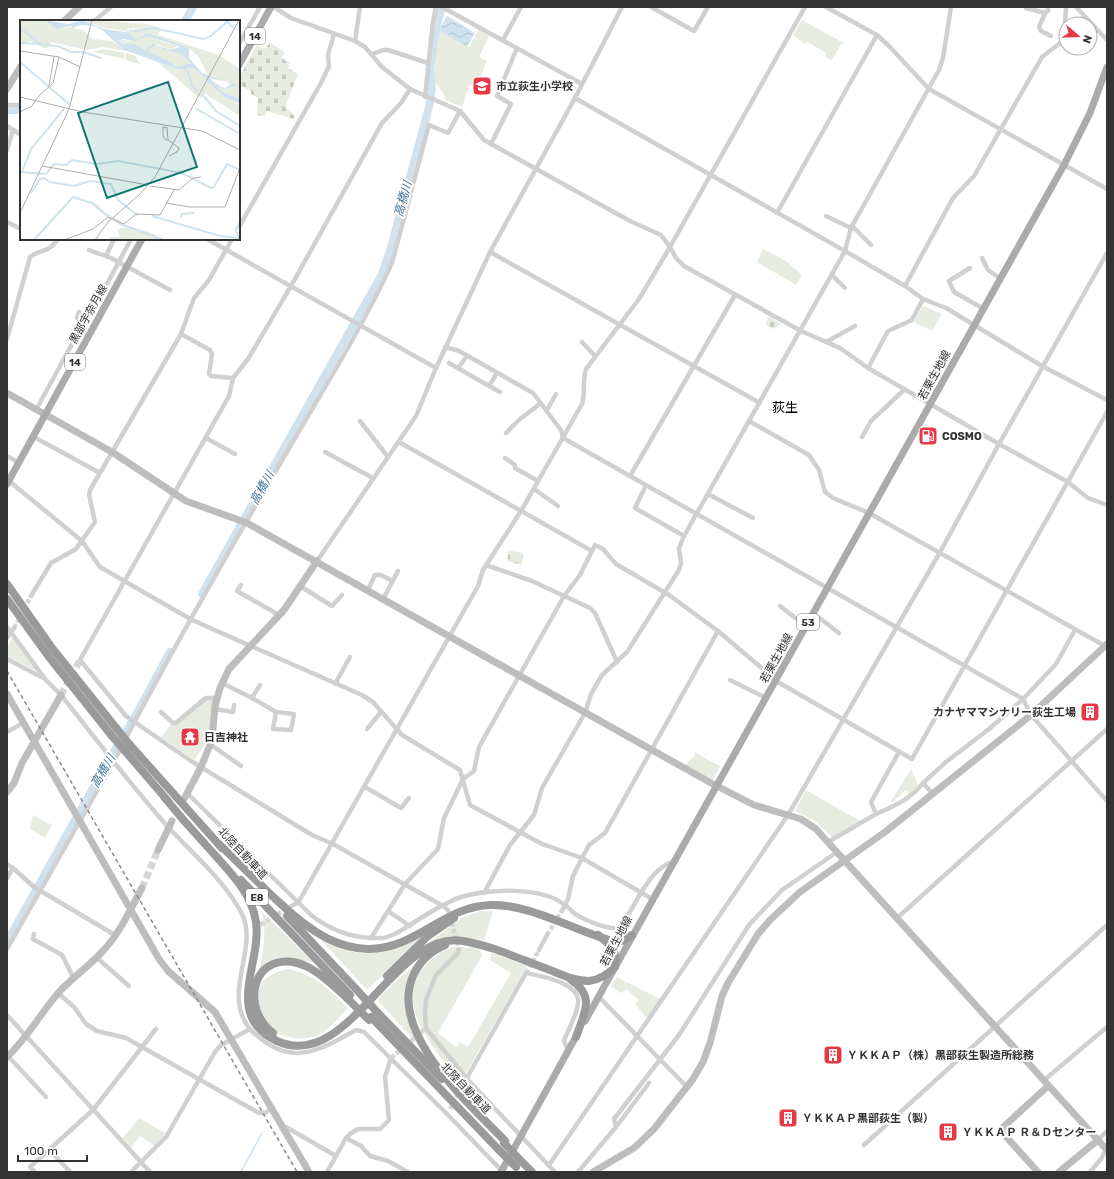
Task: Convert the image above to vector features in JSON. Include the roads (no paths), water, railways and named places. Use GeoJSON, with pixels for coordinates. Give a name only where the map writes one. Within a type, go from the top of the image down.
{"type":"FeatureCollection","features":[{"type":"Feature","properties":{"kind":"highway","name":"北陸自動車道"},"geometry":{"type":"LineString","coordinates":[[7,584],[114,732]]}},
{"type":"Feature","properties":{"kind":"highway","name":"北陸自動車道"},"geometry":{"type":"LineString","coordinates":[[7,599],[49,657],[114,732],[165,798],[405,1052],[503,1145]]}},
{"type":"Feature","properties":{"kind":"highway","name":"北陸自動車道"},"geometry":{"type":"LineString","coordinates":[[127,748],[219,844],[351,994]]}},
{"type":"Feature","properties":{"kind":"highway"},"geometry":{"type":"LineString","coordinates":[[165,798],[236,880],[252,907],[256,922],[257,939],[248,987],[248,1006],[250,1013],[261,1030],[278,1042],[297,1046],[310,1045],[331,1035],[417,955],[430,946],[443,941],[457,940],[478,944],[582,981],[593,980],[603,976],[615,967],[616,958],[614,950],[598,935]]}},
{"type":"Feature","properties":{"kind":"highway"},"geometry":{"type":"LineString","coordinates":[[219,844],[300,921],[321,936],[345,946],[370,949],[391,946],[410,938],[441,919],[476,907],[491,905],[512,908],[619,942],[632,935]]}},
{"type":"Feature","properties":{"kind":"highway"},"geometry":{"type":"LineString","coordinates":[[372,1016],[351,994],[313,970],[300,964],[288,962],[276,964],[266,970],[258,979],[253,992],[257,1014],[272,1032],[278,1036],[294,1040],[315,1038],[339,1023],[433,933],[456,917],[476,907]]}},
{"type":"Feature","properties":{"kind":"highway"},"geometry":{"type":"LineString","coordinates":[[478,944],[464,943],[447,945],[429,955],[419,966],[412,978],[408,1004],[413,1026],[426,1050],[503,1145]]}},
{"type":"Feature","properties":{"kind":"highway"},"geometry":{"type":"LineString","coordinates":[[563,975],[583,989],[586,997],[584,1014],[576,1037]]}},
{"type":"Feature","properties":{"kind":"highway","name":"北陸自動車道"},"geometry":{"type":"LineString","coordinates":[[372,1016],[503,1145],[519,1164],[530,1170]]}},
{"type":"Feature","properties":{"kind":"main road","name":"14"},"geometry":{"type":"LineString","coordinates":[[240,63],[273,7]]}},
{"type":"Feature","properties":{"kind":"main road","name":"若栗生地線"},"geometry":{"type":"LineString","coordinates":[[501,1172],[652,899],[776,681],[1064,165],[1090,113],[1107,67]]}},
{"type":"Feature","properties":{"kind":"main road","name":"黒部宇奈月線"},"geometry":{"type":"LineString","coordinates":[[8,482],[46,416],[141,240]]}},
{"type":"Feature","properties":{"kind":"street"},"geometry":{"type":"LineString","coordinates":[[65,20],[79,7]]}},
{"type":"Feature","properties":{"kind":"street"},"geometry":{"type":"LineString","coordinates":[[95,20],[111,7]]}},
{"type":"Feature","properties":{"kind":"street"},"geometry":{"type":"LineString","coordinates":[[240,42],[260,7]]}},
{"type":"Feature","properties":{"kind":"street"},"geometry":{"type":"LineString","coordinates":[[273,7],[291,18],[355,41],[365,47],[390,75],[410,89],[460,111],[478,134],[492,144],[630,221],[661,235],[676,258],[684,266],[801,331],[840,348],[868,368],[905,390],[1068,482],[1088,498],[1097,503],[1107,505]]}},
{"type":"Feature","properties":{"kind":"street"},"geometry":{"type":"LineString","coordinates":[[355,41],[360,7]]}},
{"type":"Feature","properties":{"kind":"street"},"geometry":{"type":"LineString","coordinates":[[426,97],[428,63],[436,7]]}},
{"type":"Feature","properties":{"kind":"street"},"geometry":{"type":"LineString","coordinates":[[503,40],[521,7]]}},
{"type":"Feature","properties":{"kind":"street"},"geometry":{"type":"LineString","coordinates":[[622,7],[575,98],[490,252],[445,347],[416,416],[317,562],[279,615],[229,669],[217,698],[210,744],[201,767],[186,796],[312,915],[330,928],[344,934],[370,938],[384,938],[410,926],[461,898],[484,893],[521,891],[547,896],[574,914],[612,929],[619,928],[652,878],[666,863],[673,862]]}},
{"type":"Feature","properties":{"kind":"street"},"geometry":{"type":"LineString","coordinates":[[651,7],[694,31],[708,7]]}},
{"type":"Feature","properties":{"kind":"street"},"geometry":{"type":"LineString","coordinates":[[291,906],[298,903],[333,844],[478,586],[486,565],[521,511],[582,404],[585,396],[583,376],[595,356],[639,299],[670,247],[805,7]]}},
{"type":"Feature","properties":{"kind":"street"},"geometry":{"type":"LineString","coordinates":[[826,7],[877,35],[929,89],[1107,189]]}},
{"type":"Feature","properties":{"kind":"street"},"geometry":{"type":"LineString","coordinates":[[484,893],[510,846],[534,815],[542,788],[585,713],[591,694],[602,675],[628,652],[665,592],[681,563],[679,548],[684,536],[845,252],[852,227],[929,89],[943,58],[951,7]]}},
{"type":"Feature","properties":{"kind":"street"},"geometry":{"type":"LineString","coordinates":[[1048,7],[1048,11],[1045,13],[1039,27],[1041,31],[1051,36]]}},
{"type":"Feature","properties":{"kind":"street"},"geometry":{"type":"LineString","coordinates":[[905,286],[953,198],[974,176],[1042,56],[1064,40],[1066,7]]}},
{"type":"Feature","properties":{"kind":"street"},"geometry":{"type":"LineString","coordinates":[[1076,7],[1107,40]]}},
{"type":"Feature","properties":{"kind":"street"},"geometry":{"type":"LineString","coordinates":[[445,8],[582,84]]}},
{"type":"Feature","properties":{"kind":"street"},"geometry":{"type":"LineString","coordinates":[[1026,8],[1045,13]]}},
{"type":"Feature","properties":{"kind":"street"},"geometry":{"type":"LineString","coordinates":[[240,225],[321,83],[329,66],[328,55],[334,34]]}},
{"type":"Feature","properties":{"kind":"street"},"geometry":{"type":"LineString","coordinates":[[778,213],[877,35]]}},
{"type":"Feature","properties":{"kind":"street"},"geometry":{"type":"LineString","coordinates":[[492,144],[511,104],[497,96],[517,48]]}},
{"type":"Feature","properties":{"kind":"street"},"geometry":{"type":"LineString","coordinates":[[372,54],[383,50],[388,50],[428,63]]}},
{"type":"Feature","properties":{"kind":"street"},"geometry":{"type":"LineString","coordinates":[[7,86],[20,67]]}},
{"type":"Feature","properties":{"kind":"street"},"geometry":{"type":"LineString","coordinates":[[410,89],[401,103],[382,123],[291,286],[248,359],[233,378],[229,396],[80,660],[126,716],[201,767],[312,835],[333,844],[444,906],[448,910]]}},
{"type":"Feature","properties":{"kind":"street"},"geometry":{"type":"LineString","coordinates":[[575,98],[905,286],[923,299],[946,308],[1042,366],[1107,400]]}},
{"type":"Feature","properties":{"kind":"street"},"geometry":{"type":"LineString","coordinates":[[7,105],[20,105]]}},
{"type":"Feature","properties":{"kind":"street"},"geometry":{"type":"LineString","coordinates":[[7,949],[360,325],[392,263],[429,125],[448,133],[460,111]]}},
{"type":"Feature","properties":{"kind":"street"},"geometry":{"type":"LineString","coordinates":[[7,126],[20,134]]}},
{"type":"Feature","properties":{"kind":"street"},"geometry":{"type":"LineString","coordinates":[[7,150],[13,130]]}},
{"type":"Feature","properties":{"kind":"street"},"geometry":{"type":"LineString","coordinates":[[826,216],[852,227],[871,245]]}},
{"type":"Feature","properties":{"kind":"street"},"geometry":{"type":"LineString","coordinates":[[7,222],[20,228]]}},
{"type":"Feature","properties":{"kind":"street"},"geometry":{"type":"LineString","coordinates":[[7,339],[30,257],[34,254],[49,250],[57,240]]}},
{"type":"Feature","properties":{"kind":"street"},"geometry":{"type":"LineString","coordinates":[[106,256],[114,240]]}},
{"type":"Feature","properties":{"kind":"street"},"geometry":{"type":"LineString","coordinates":[[36,410],[84,322],[91,314],[130,240]]}},
{"type":"Feature","properties":{"kind":"street"},"geometry":{"type":"LineString","coordinates":[[209,240],[436,368]]}},
{"type":"Feature","properties":{"kind":"street"},"geometry":{"type":"LineString","coordinates":[[31,596],[51,562],[76,549],[95,522],[89,495],[90,490],[181,334],[194,298],[208,280],[231,240]]}},
{"type":"Feature","properties":{"kind":"street"},"geometry":{"type":"LineString","coordinates":[[89,250],[118,261],[170,290]]}},
{"type":"Feature","properties":{"kind":"street"},"geometry":{"type":"LineString","coordinates":[[490,252],[760,403]]}},
{"type":"Feature","properties":{"kind":"street"},"geometry":{"type":"LineString","coordinates":[[549,1165],[788,815],[844,721],[939,554],[1042,366],[1107,253]]}},
{"type":"Feature","properties":{"kind":"street"},"geometry":{"type":"LineString","coordinates":[[982,258],[988,270],[1001,279]]}},
{"type":"Feature","properties":{"kind":"street"},"geometry":{"type":"LineString","coordinates":[[970,268],[949,282],[954,292],[984,309]]}},
{"type":"Feature","properties":{"kind":"street"},"geometry":{"type":"LineString","coordinates":[[832,275],[845,288]]}},
{"type":"Feature","properties":{"kind":"street"},"geometry":{"type":"LineString","coordinates":[[630,476],[735,295]]}},
{"type":"Feature","properties":{"kind":"street"},"geometry":{"type":"LineString","coordinates":[[868,368],[888,332],[912,320],[923,299]]}},
{"type":"Feature","properties":{"kind":"street"},"geometry":{"type":"LineString","coordinates":[[79,312],[77,318],[84,322]]}},
{"type":"Feature","properties":{"kind":"street"},"geometry":{"type":"LineString","coordinates":[[826,342],[855,326]]}},
{"type":"Feature","properties":{"kind":"street"},"geometry":{"type":"LineString","coordinates":[[181,334],[210,350],[212,354],[209,374],[211,376],[233,378]]}},
{"type":"Feature","properties":{"kind":"street"},"geometry":{"type":"LineString","coordinates":[[582,342],[595,356]]}},
{"type":"Feature","properties":{"kind":"street"},"geometry":{"type":"LineString","coordinates":[[445,347],[467,356],[533,393],[561,430],[563,438],[1023,699],[1031,715],[1107,801]]}},
{"type":"Feature","properties":{"kind":"street"},"geometry":{"type":"LineString","coordinates":[[458,368],[467,356]]}},
{"type":"Feature","properties":{"kind":"street"},"geometry":{"type":"LineString","coordinates":[[449,363],[500,392]]}},
{"type":"Feature","properties":{"kind":"street"},"geometry":{"type":"LineString","coordinates":[[489,386],[497,373]]}},
{"type":"Feature","properties":{"kind":"street"},"geometry":{"type":"LineString","coordinates":[[862,437],[871,421],[905,390]]}},
{"type":"Feature","properties":{"kind":"street"},"geometry":{"type":"LineString","coordinates":[[7,393],[112,452],[186,501],[247,523],[716,786],[754,805],[801,819],[816,829],[1107,1150],[1090,1172]]}},
{"type":"Feature","properties":{"kind":"street"},"geometry":{"type":"LineString","coordinates":[[547,410],[556,394]]}},
{"type":"Feature","properties":{"kind":"street"},"geometry":{"type":"LineString","coordinates":[[506,434],[520,419],[541,403]]}},
{"type":"Feature","properties":{"kind":"street"},"geometry":{"type":"LineString","coordinates":[[370,938],[404,884],[438,848],[444,818],[463,779],[474,771],[479,747],[520,677],[564,596],[580,575],[596,545],[603,549],[616,564],[665,592],[718,631],[776,681],[912,759],[1107,412]]}},
{"type":"Feature","properties":{"kind":"street"},"geometry":{"type":"LineString","coordinates":[[360,421],[388,457]]}},
{"type":"Feature","properties":{"kind":"street"},"geometry":{"type":"LineString","coordinates":[[593,1172],[634,1148],[654,1128],[687,1087],[703,1062],[710,1043],[722,996],[758,934],[800,892],[846,861],[933,794],[1031,715],[1106,645],[1075,630],[869,513],[833,498],[825,492],[819,470],[809,455],[749,422]]}},
{"type":"Feature","properties":{"kind":"street"},"geometry":{"type":"LineString","coordinates":[[34,437],[100,474]]}},
{"type":"Feature","properties":{"kind":"street"},"geometry":{"type":"LineString","coordinates":[[206,438],[235,454]]}},
{"type":"Feature","properties":{"kind":"street"},"geometry":{"type":"LineString","coordinates":[[399,442],[592,551]]}},
{"type":"Feature","properties":{"kind":"street"},"geometry":{"type":"LineString","coordinates":[[325,452],[373,478]]}},
{"type":"Feature","properties":{"kind":"street"},"geometry":{"type":"LineString","coordinates":[[7,456],[19,463]]}},
{"type":"Feature","properties":{"kind":"street"},"geometry":{"type":"LineString","coordinates":[[505,458],[515,464],[515,468],[538,481]]}},
{"type":"Feature","properties":{"kind":"street"},"geometry":{"type":"LineString","coordinates":[[8,482],[82,541],[100,567],[192,620],[362,695],[373,702],[402,735],[460,770],[470,805],[542,844],[582,858],[652,899]]}},
{"type":"Feature","properties":{"kind":"street"},"geometry":{"type":"LineString","coordinates":[[646,485],[635,508],[684,536]]}},
{"type":"Feature","properties":{"kind":"street"},"geometry":{"type":"LineString","coordinates":[[534,489],[558,506]]}},
{"type":"Feature","properties":{"kind":"street"},"geometry":{"type":"LineString","coordinates":[[708,494],[753,518]]}},
{"type":"Feature","properties":{"kind":"street"},"geometry":{"type":"LineString","coordinates":[[486,565],[532,581],[590,608],[595,613],[617,662]]}},
{"type":"Feature","properties":{"kind":"street"},"geometry":{"type":"LineString","coordinates":[[383,599],[398,571]]}},
{"type":"Feature","properties":{"kind":"street"},"geometry":{"type":"LineString","coordinates":[[368,590],[376,575],[381,574],[393,581]]}},
{"type":"Feature","properties":{"kind":"street"},"geometry":{"type":"LineString","coordinates":[[241,585],[237,591],[279,615]]}},
{"type":"Feature","properties":{"kind":"street"},"geometry":{"type":"LineString","coordinates":[[300,586],[332,606],[342,595]]}},
{"type":"Feature","properties":{"kind":"street"},"geometry":{"type":"LineString","coordinates":[[780,606],[806,626]]}},
{"type":"Feature","properties":{"kind":"street"},"geometry":{"type":"LineString","coordinates":[[813,613],[839,634]]}},
{"type":"Feature","properties":{"kind":"street"},"geometry":{"type":"LineString","coordinates":[[7,627],[12,630],[46,680],[61,695],[114,761],[170,824],[236,904],[246,922],[247,933],[240,974],[239,998],[241,1011],[250,1029],[270,1045],[282,1051],[295,1053],[306,1053],[316,1050],[356,1030],[364,1032],[447,1114],[501,1172]]}},
{"type":"Feature","properties":{"kind":"street"},"geometry":{"type":"LineString","coordinates":[[7,638],[12,630]]}},
{"type":"Feature","properties":{"kind":"street"},"geometry":{"type":"LineString","coordinates":[[828,842],[917,792],[923,783],[946,762],[989,729],[1023,699],[1056,664],[1075,630]]}},
{"type":"Feature","properties":{"kind":"street"},"geometry":{"type":"LineString","coordinates":[[564,906],[568,899],[573,876],[589,845],[605,833],[718,631]]}},
{"type":"Feature","properties":{"kind":"street"},"geometry":{"type":"LineString","coordinates":[[335,684],[350,657]]}},
{"type":"Feature","properties":{"kind":"street"},"geometry":{"type":"LineString","coordinates":[[7,659],[46,680]]}},
{"type":"Feature","properties":{"kind":"street"},"geometry":{"type":"LineString","coordinates":[[730,680],[766,698]]}},
{"type":"Feature","properties":{"kind":"street"},"geometry":{"type":"LineString","coordinates":[[222,683],[276,712],[294,714],[291,730],[273,729],[276,712]]}},
{"type":"Feature","properties":{"kind":"street"},"geometry":{"type":"LineString","coordinates":[[252,698],[260,685]]}},
{"type":"Feature","properties":{"kind":"street"},"geometry":{"type":"LineString","coordinates":[[7,694],[79,822],[159,959],[168,971],[215,1012],[232,1039],[282,1129],[309,1172]]}},
{"type":"Feature","properties":{"kind":"street"},"geometry":{"type":"LineString","coordinates":[[7,792],[14,783],[22,763],[61,695]]}},
{"type":"Feature","properties":{"kind":"street"},"geometry":{"type":"LineString","coordinates":[[161,712],[173,723],[176,723],[206,698],[217,698]]}},
{"type":"Feature","properties":{"kind":"street"},"geometry":{"type":"LineString","coordinates":[[215,709],[233,712],[234,705]]}},
{"type":"Feature","properties":{"kind":"street"},"geometry":{"type":"LineString","coordinates":[[367,729],[381,712]]}},
{"type":"Feature","properties":{"kind":"street"},"geometry":{"type":"LineString","coordinates":[[7,732],[23,722]]}},
{"type":"Feature","properties":{"kind":"street"},"geometry":{"type":"LineString","coordinates":[[896,919],[988,838],[1107,729]]}},
{"type":"Feature","properties":{"kind":"street"},"geometry":{"type":"LineString","coordinates":[[210,744],[241,766]]}},
{"type":"Feature","properties":{"kind":"street"},"geometry":{"type":"LineString","coordinates":[[876,814],[871,802],[899,752]]}},
{"type":"Feature","properties":{"kind":"street"},"geometry":{"type":"LineString","coordinates":[[923,783],[933,794]]}},
{"type":"Feature","properties":{"kind":"street"},"geometry":{"type":"LineString","coordinates":[[365,787],[402,808],[409,798]]}},
{"type":"Feature","properties":{"kind":"street"},"geometry":{"type":"LineString","coordinates":[[158,850],[170,824]]}},
{"type":"Feature","properties":{"kind":"street"},"geometry":{"type":"LineString","coordinates":[[616,1127],[614,1119],[696,1009],[749,925],[782,890],[837,852]]}},
{"type":"Feature","properties":{"kind":"street"},"geometry":{"type":"LineString","coordinates":[[7,864],[40,891],[115,935]]}},
{"type":"Feature","properties":{"kind":"street"},"geometry":{"type":"LineString","coordinates":[[7,878],[13,868]]}},
{"type":"Feature","properties":{"kind":"street"},"geometry":{"type":"LineString","coordinates":[[46,1097],[8,1056],[26,1037],[58,994],[73,977],[96,957],[115,935],[142,888]]}},
{"type":"Feature","properties":{"kind":"street"},"geometry":{"type":"LineString","coordinates":[[388,911],[410,926]]}},
{"type":"Feature","properties":{"kind":"street"},"geometry":{"type":"LineString","coordinates":[[864,1145],[996,1028],[1040,984],[1107,925]]}},
{"type":"Feature","properties":{"kind":"street"},"geometry":{"type":"LineString","coordinates":[[247,933],[253,929]]}},
{"type":"Feature","properties":{"kind":"street"},"geometry":{"type":"LineString","coordinates":[[34,934],[33,939],[62,956],[73,977]]}},
{"type":"Feature","properties":{"kind":"street"},"geometry":{"type":"LineString","coordinates":[[539,950],[547,935]]}},
{"type":"Feature","properties":{"kind":"street"},"geometry":{"type":"LineString","coordinates":[[458,949],[458,953],[436,974],[426,1000],[426,1028],[465,1081],[555,1172]]}},
{"type":"Feature","properties":{"kind":"street"},"geometry":{"type":"LineString","coordinates":[[96,957],[128,986]]}},
{"type":"Feature","properties":{"kind":"street"},"geometry":{"type":"LineString","coordinates":[[465,1081],[526,973],[562,983],[572,988],[578,995],[578,1003],[564,1041],[568,1050]]}},
{"type":"Feature","properties":{"kind":"street"},"geometry":{"type":"LineString","coordinates":[[58,994],[74,1007],[86,1024],[97,1031],[126,1038],[259,1113],[266,1113],[271,1109]]}},
{"type":"Feature","properties":{"kind":"street"},"geometry":{"type":"LineString","coordinates":[[598,996],[687,1087]]}},
{"type":"Feature","properties":{"kind":"street"},"geometry":{"type":"LineString","coordinates":[[7,1014],[26,1037],[150,1172]]}},
{"type":"Feature","properties":{"kind":"street"},"geometry":{"type":"LineString","coordinates":[[1038,1172],[1000,1130],[1046,1084],[1107,1027]]}},
{"type":"Feature","properties":{"kind":"street"},"geometry":{"type":"LineString","coordinates":[[35,1172],[30,1167],[93,1110],[156,1029]]}},
{"type":"Feature","properties":{"kind":"street"},"geometry":{"type":"LineString","coordinates":[[131,1172],[166,1137],[215,1052],[221,1045],[250,1029]]}},
{"type":"Feature","properties":{"kind":"street"},"geometry":{"type":"LineString","coordinates":[[327,1172],[346,1138],[358,1130],[380,1129],[389,1120],[385,1077],[391,1058]]}},
{"type":"Feature","properties":{"kind":"street"},"geometry":{"type":"LineString","coordinates":[[578,1172],[616,1127],[649,1083]]}},
{"type":"Feature","properties":{"kind":"street"},"geometry":{"type":"LineString","coordinates":[[447,1114],[450,1109]]}},
{"type":"Feature","properties":{"kind":"street"},"geometry":{"type":"LineString","coordinates":[[282,1129],[286,1127],[336,1156]]}},
{"type":"Feature","properties":{"kind":"street"},"geometry":{"type":"LineString","coordinates":[[1059,1172],[1107,1131]]}},
{"type":"Feature","properties":{"kind":"street"},"geometry":{"type":"LineString","coordinates":[[346,1138],[362,1146],[370,1156],[388,1161],[408,1172]]}},
{"type":"Feature","properties":{"kind":"street"},"geometry":{"type":"LineString","coordinates":[[50,1150],[70,1172]]}},
{"type":"Feature","properties":{"kind":"water"},"geometry":{"type":"Polygon","coordinates":[[[447,16],[475,33],[467,47],[439,30],[447,16]]]}},
{"type":"Feature","properties":{"kind":"waterway"},"geometry":{"type":"LineString","coordinates":[[186,20],[193,7]]}},
{"type":"Feature","properties":{"kind":"waterway","name":"高橋川"},"geometry":{"type":"LineString","coordinates":[[202,594],[382,274],[390,251],[429,107],[432,89],[430,71],[436,28],[442,7]]}},
{"type":"Feature","properties":{"kind":"waterway"},"geometry":{"type":"LineString","coordinates":[[7,110],[20,110]]}},
{"type":"Feature","properties":{"kind":"waterway","name":"高橋川"},"geometry":{"type":"LineString","coordinates":[[7,942],[108,761],[133,721],[170,652]]}},
{"type":"Feature","properties":{"kind":"waterway"},"geometry":{"type":"LineString","coordinates":[[241,1172],[262,1133]]}},
{"type":"Feature","properties":{"kind":"tunnel"},"geometry":{"type":"LineString","coordinates":[[24,609],[31,596]]}},
{"type":"Feature","properties":{"kind":"tunnel"},"geometry":{"type":"LineString","coordinates":[[14,628],[21,615]]}},
{"type":"Feature","properties":{"kind":"tunnel"},"geometry":{"type":"LineString","coordinates":[[61,695],[80,660]]}},
{"type":"Feature","properties":{"kind":"tunnel"},"geometry":{"type":"LineString","coordinates":[[142,888],[158,850]]}},
{"type":"Feature","properties":{"kind":"tunnel"},"geometry":{"type":"LineString","coordinates":[[255,928],[288,908]]}},
{"type":"Feature","properties":{"kind":"tunnel"},"geometry":{"type":"LineString","coordinates":[[547,935],[563,909]]}},
{"type":"Feature","properties":{"kind":"tunnel"},"geometry":{"type":"LineString","coordinates":[[448,910],[459,949]]}},
{"type":"Feature","properties":{"kind":"tunnel"},"geometry":{"type":"LineString","coordinates":[[526,973],[539,950]]}},
{"type":"Feature","properties":{"kind":"tunnel"},"geometry":{"type":"LineString","coordinates":[[391,1058],[426,1028]]}},
{"type":"Feature","properties":{"kind":"tunnel"},"geometry":{"type":"LineString","coordinates":[[450,1109],[464,1083]]}},
{"type":"Feature","properties":{"kind":"railway"},"geometry":{"type":"LineString","coordinates":[[7,671],[297,1172]]}},
{"type":"Feature","properties":{"kind":"place","name":"市立荻生小学校"},"geometry":{"type":"Point","coordinates":[482,86]}},
{"type":"Feature","properties":{"kind":"place","name":"COSMO"},"geometry":{"type":"Point","coordinates":[928,436]}},
{"type":"Feature","properties":{"kind":"place","name":"カナヤママシナリー荻生工場"},"geometry":{"type":"Point","coordinates":[1090,712]}},
{"type":"Feature","properties":{"kind":"place","name":"日吉神社"},"geometry":{"type":"Point","coordinates":[190,737]}},
{"type":"Feature","properties":{"kind":"place","name":"ＹＫＫＡＰ（株）黒部荻生製造所総務"},"geometry":{"type":"Point","coordinates":[833,1055]}},
{"type":"Feature","properties":{"kind":"place","name":"ＹＫＫＡＰ黒部荻生（製）"},"geometry":{"type":"Point","coordinates":[788,1118]}},
{"type":"Feature","properties":{"kind":"place","name":"ＹＫＫＡＰ Ｒ＆Ｄセンター"},"geometry":{"type":"Point","coordinates":[948,1132]}},
{"type":"Feature","properties":{"kind":"district","name":"荻生"},"geometry":{"type":"Point","coordinates":[785,407]}}]}
